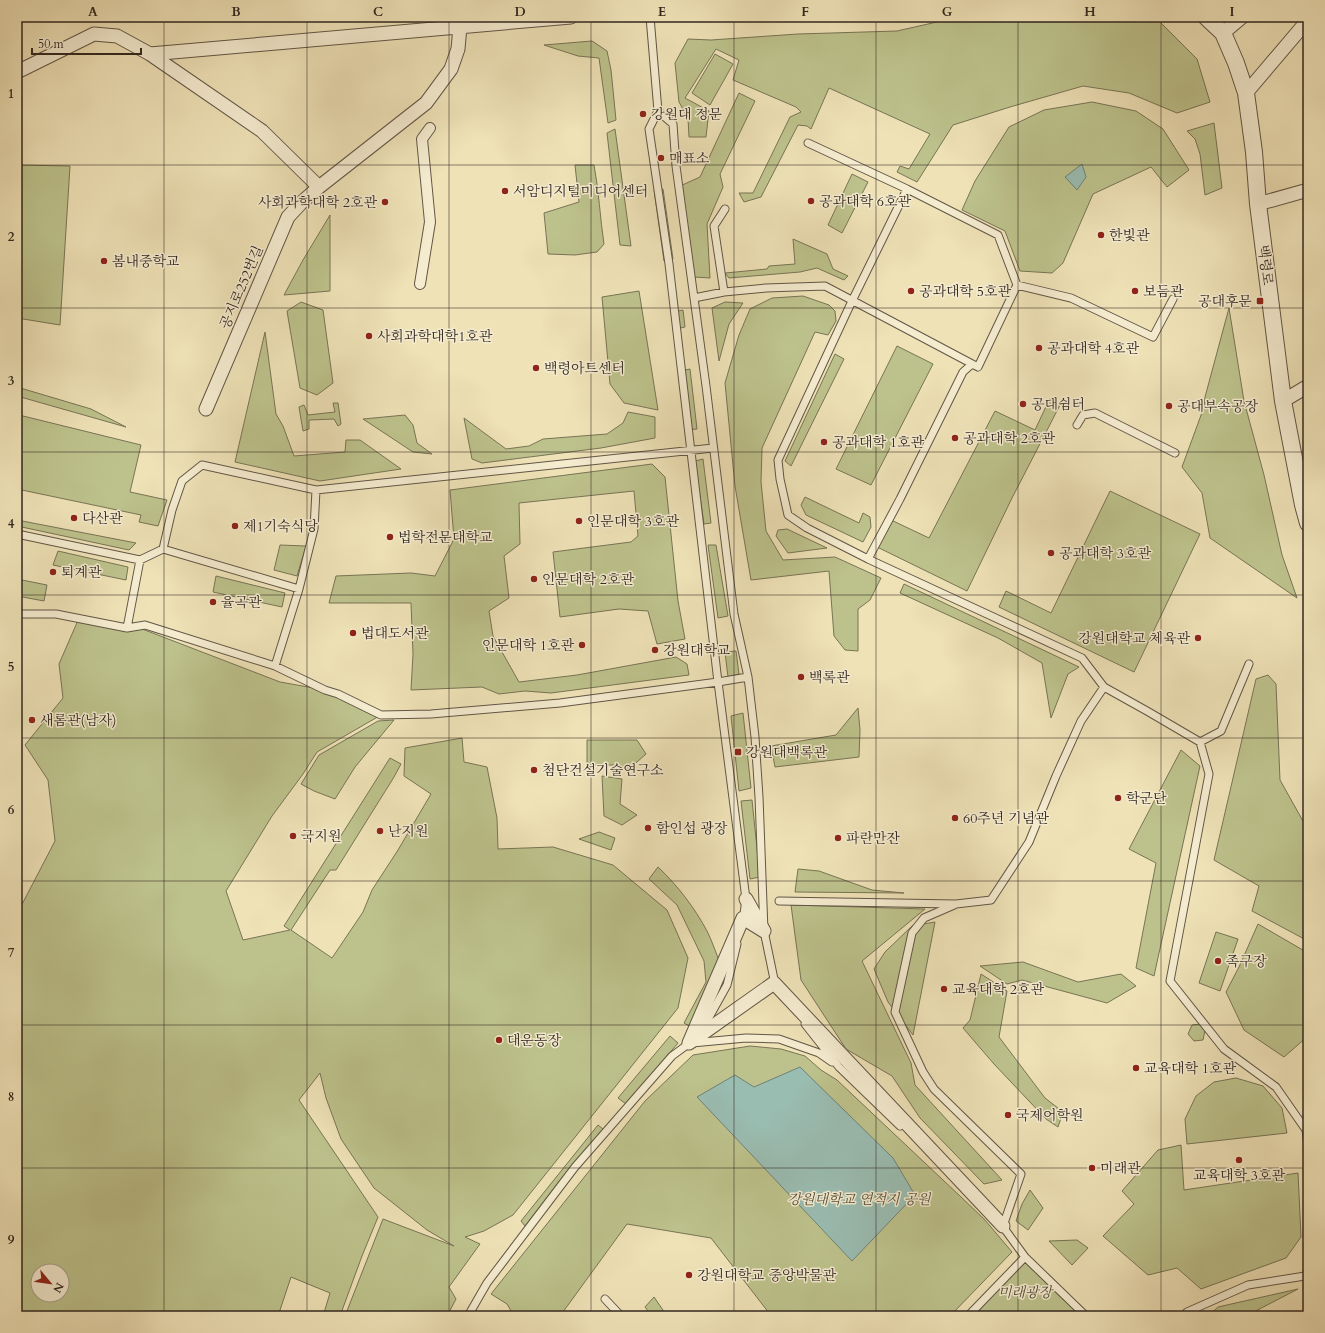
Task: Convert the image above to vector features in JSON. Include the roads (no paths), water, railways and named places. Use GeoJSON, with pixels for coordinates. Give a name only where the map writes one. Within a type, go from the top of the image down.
{"type":"FeatureCollection","features":[{"type":"Feature","properties":{"kind":"street"},"geometry":{"type":"LineString","coordinates":[[150,54],[460,22],[571,17]]}},
{"type":"Feature","properties":{"kind":"street","name":"백령로"},"geometry":{"type":"LineString","coordinates":[[1206,17],[1223,33],[1236,62],[1246,93],[1254,152],[1258,204],[1283,401],[1303,505],[1308,522]]}},
{"type":"Feature","properties":{"kind":"street"},"geometry":{"type":"LineString","coordinates":[[1223,33],[1242,17]]}},
{"type":"Feature","properties":{"kind":"street"},"geometry":{"type":"LineString","coordinates":[[1246,93],[1308,20]]}},
{"type":"Feature","properties":{"kind":"street","name":"공지로252번길"},"geometry":{"type":"LineString","coordinates":[[206,409],[288,217],[319,187],[426,103],[451,69],[458,49],[460,22]]}},
{"type":"Feature","properties":{"kind":"street"},"geometry":{"type":"LineString","coordinates":[[17,72],[94,34],[117,36],[150,54],[262,131],[319,187]]}},
{"type":"Feature","properties":{"kind":"street"},"geometry":{"type":"LineString","coordinates":[[420,284],[430,222],[422,139],[430,128]]}},
{"type":"Feature","properties":{"kind":"street"},"geometry":{"type":"LineString","coordinates":[[1258,204],[1308,190]]}},
{"type":"Feature","properties":{"kind":"street"},"geometry":{"type":"LineString","coordinates":[[1283,401],[1308,386]]}},
{"type":"Feature","properties":{"kind":"street"},"geometry":{"type":"LineString","coordinates":[[694,1040],[744,918],[764,931]]}},
{"type":"Feature","properties":{"kind":"street"},"geometry":{"type":"LineString","coordinates":[[694,1040],[774,983],[1003,1226]]}},
{"type":"Feature","properties":{"kind":"lane"},"geometry":{"type":"LineString","coordinates":[[650,17],[658,111],[649,129],[669,264],[718,682],[746,899],[744,918]]}},
{"type":"Feature","properties":{"kind":"lane"},"geometry":{"type":"LineString","coordinates":[[658,111],[673,124],[676,166],[706,386],[734,614],[748,677],[755,738],[759,797],[764,931],[774,983],[839,1067],[1003,1226],[1025,1257],[1086,1316]]}},
{"type":"Feature","properties":{"kind":"lane"},"geometry":{"type":"LineString","coordinates":[[694,298],[724,292],[766,288],[825,286],[852,302],[978,367],[1017,285],[998,235],[907,189],[808,143]]}},
{"type":"Feature","properties":{"kind":"lane"},"geometry":{"type":"LineString","coordinates":[[907,189],[778,460],[780,479],[788,515],[807,528],[868,559],[1082,658],[1104,687],[1200,742],[1209,774],[1170,981],[1224,1049],[1276,1086],[1306,1130],[1308,1145]]}},
{"type":"Feature","properties":{"kind":"lane"},"geometry":{"type":"LineString","coordinates":[[724,292],[714,226],[725,209]]}},
{"type":"Feature","properties":{"kind":"lane"},"geometry":{"type":"LineString","coordinates":[[1017,285],[1071,298],[1153,337],[1174,299]]}},
{"type":"Feature","properties":{"kind":"lane"},"geometry":{"type":"LineString","coordinates":[[868,559],[900,499],[963,372],[972,364]]}},
{"type":"Feature","properties":{"kind":"lane"},"geometry":{"type":"LineString","coordinates":[[1077,425],[1083,415],[1095,413],[1175,453]]}},
{"type":"Feature","properties":{"kind":"lane"},"geometry":{"type":"LineString","coordinates":[[163,549],[172,510],[182,481],[202,465],[316,490],[713,448]]}},
{"type":"Feature","properties":{"kind":"lane"},"geometry":{"type":"LineString","coordinates":[[275,666],[299,588],[314,529],[316,490]]}},
{"type":"Feature","properties":{"kind":"lane"},"geometry":{"type":"LineString","coordinates":[[17,534],[140,560],[163,549],[299,588]]}},
{"type":"Feature","properties":{"kind":"lane"},"geometry":{"type":"LineString","coordinates":[[127,628],[140,560]]}},
{"type":"Feature","properties":{"kind":"lane"},"geometry":{"type":"LineString","coordinates":[[17,614],[56,614],[127,628],[145,625],[275,666],[381,715],[431,714],[560,703],[748,677]]}},
{"type":"Feature","properties":{"kind":"lane"},"geometry":{"type":"LineString","coordinates":[[1200,742],[1221,731],[1250,664]]}},
{"type":"Feature","properties":{"kind":"lane"},"geometry":{"type":"LineString","coordinates":[[779,900],[956,904],[991,900],[1029,842],[1056,776],[1081,721],[1104,687]]}},
{"type":"Feature","properties":{"kind":"lane"},"geometry":{"type":"LineString","coordinates":[[746,899],[764,931]]}},
{"type":"Feature","properties":{"kind":"lane"},"geometry":{"type":"LineString","coordinates":[[956,904],[924,918],[912,933],[895,1012],[923,1072],[934,1089],[1020,1174],[1003,1226]]}},
{"type":"Feature","properties":{"kind":"lane"},"geometry":{"type":"LineString","coordinates":[[468,1316],[487,1283],[575,1167],[672,1056],[694,1040],[746,1038],[779,1039],[819,1053],[839,1067]]}},
{"type":"Feature","properties":{"kind":"lane"},"geometry":{"type":"LineString","coordinates":[[968,1316],[1025,1257]]}},
{"type":"Feature","properties":{"kind":"lane"},"geometry":{"type":"LineString","coordinates":[[1183,1316],[1187,1312],[1248,1285],[1305,1276],[1308,1270]]}},
{"type":"Feature","properties":{"kind":"lane"},"geometry":{"type":"LineString","coordinates":[[605,1299],[621,1316]]}},
{"type":"Feature","properties":{"kind":"water"},"geometry":{"type":"Polygon","coordinates":[[[1082,164],[1086,177],[1077,190],[1065,177],[1082,164]]]}},
{"type":"Feature","properties":{"kind":"water"},"geometry":{"type":"Polygon","coordinates":[[[800,1067],[893,1158],[915,1195],[852,1261],[697,1097],[735,1075],[754,1087],[800,1067]]]}},
{"type":"Feature","properties":{"kind":"place","name":"강원대 정문"},"geometry":{"type":"Point","coordinates":[643,114]}},
{"type":"Feature","properties":{"kind":"place","name":"매표소"},"geometry":{"type":"Point","coordinates":[661,158]}},
{"type":"Feature","properties":{"kind":"place","name":"서암디지털미디어센터"},"geometry":{"type":"Point","coordinates":[505,191]}},
{"type":"Feature","properties":{"kind":"place","name":"공과대학 6호관"},"geometry":{"type":"Point","coordinates":[811,201]}},
{"type":"Feature","properties":{"kind":"place","name":"사회과학대학 2호관"},"geometry":{"type":"Point","coordinates":[385,202]}},
{"type":"Feature","properties":{"kind":"place","name":"한빛관"},"geometry":{"type":"Point","coordinates":[1101,235]}},
{"type":"Feature","properties":{"kind":"place","name":"봄내중학교"},"geometry":{"type":"Point","coordinates":[104,261]}},
{"type":"Feature","properties":{"kind":"place","name":"공과대학 5호관"},"geometry":{"type":"Point","coordinates":[911,291]}},
{"type":"Feature","properties":{"kind":"place","name":"보듬관"},"geometry":{"type":"Point","coordinates":[1135,291]}},
{"type":"Feature","properties":{"kind":"place","name":"공대후문"},"geometry":{"type":"Point","coordinates":[1260,301]}},
{"type":"Feature","properties":{"kind":"place","name":"사회과학대학1호관"},"geometry":{"type":"Point","coordinates":[369,336]}},
{"type":"Feature","properties":{"kind":"place","name":"공과대학 4호관"},"geometry":{"type":"Point","coordinates":[1039,348]}},
{"type":"Feature","properties":{"kind":"place","name":"백령아트센터"},"geometry":{"type":"Point","coordinates":[536,368]}},
{"type":"Feature","properties":{"kind":"place","name":"공대쉼터"},"geometry":{"type":"Point","coordinates":[1023,404]}},
{"type":"Feature","properties":{"kind":"place","name":"공대부속공장"},"geometry":{"type":"Point","coordinates":[1169,406]}},
{"type":"Feature","properties":{"kind":"place","name":"공과대학 2호관"},"geometry":{"type":"Point","coordinates":[955,438]}},
{"type":"Feature","properties":{"kind":"place","name":"공과대학 1호관"},"geometry":{"type":"Point","coordinates":[824,442]}},
{"type":"Feature","properties":{"kind":"place","name":"다산관"},"geometry":{"type":"Point","coordinates":[74,518]}},
{"type":"Feature","properties":{"kind":"place","name":"인문대학 3호관"},"geometry":{"type":"Point","coordinates":[579,521]}},
{"type":"Feature","properties":{"kind":"place","name":"제1기숙식당"},"geometry":{"type":"Point","coordinates":[235,526]}},
{"type":"Feature","properties":{"kind":"place","name":"법학전문대학교"},"geometry":{"type":"Point","coordinates":[390,537]}},
{"type":"Feature","properties":{"kind":"place","name":"공과대학 3호관"},"geometry":{"type":"Point","coordinates":[1051,553]}},
{"type":"Feature","properties":{"kind":"place","name":"퇴계관"},"geometry":{"type":"Point","coordinates":[53,572]}},
{"type":"Feature","properties":{"kind":"place","name":"인문대학 2호관"},"geometry":{"type":"Point","coordinates":[534,579]}},
{"type":"Feature","properties":{"kind":"place","name":"율곡관"},"geometry":{"type":"Point","coordinates":[213,602]}},
{"type":"Feature","properties":{"kind":"place","name":"법대도서관"},"geometry":{"type":"Point","coordinates":[353,633]}},
{"type":"Feature","properties":{"kind":"place","name":"강원대학교 체육관"},"geometry":{"type":"Point","coordinates":[1198,638]}},
{"type":"Feature","properties":{"kind":"place","name":"인문대학 1호관"},"geometry":{"type":"Point","coordinates":[582,645]}},
{"type":"Feature","properties":{"kind":"place","name":"강원대학교"},"geometry":{"type":"Point","coordinates":[655,650]}},
{"type":"Feature","properties":{"kind":"place","name":"백록관"},"geometry":{"type":"Point","coordinates":[801,677]}},
{"type":"Feature","properties":{"kind":"place","name":"새롬관(남자)"},"geometry":{"type":"Point","coordinates":[32,720]}},
{"type":"Feature","properties":{"kind":"place","name":"강원대백록관"},"geometry":{"type":"Point","coordinates":[738,752]}},
{"type":"Feature","properties":{"kind":"place","name":"첨단건설기술연구소"},"geometry":{"type":"Point","coordinates":[534,770]}},
{"type":"Feature","properties":{"kind":"place","name":"학군단"},"geometry":{"type":"Point","coordinates":[1118,798]}},
{"type":"Feature","properties":{"kind":"place","name":"60주년 기념관"},"geometry":{"type":"Point","coordinates":[955,818]}},
{"type":"Feature","properties":{"kind":"place","name":"함인섭 광장"},"geometry":{"type":"Point","coordinates":[648,828]}},
{"type":"Feature","properties":{"kind":"place","name":"난지원"},"geometry":{"type":"Point","coordinates":[380,831]}},
{"type":"Feature","properties":{"kind":"place","name":"국지원"},"geometry":{"type":"Point","coordinates":[293,836]}},
{"type":"Feature","properties":{"kind":"place","name":"파란만잔"},"geometry":{"type":"Point","coordinates":[838,838]}},
{"type":"Feature","properties":{"kind":"place","name":"족구장"},"geometry":{"type":"Point","coordinates":[1218,961]}},
{"type":"Feature","properties":{"kind":"place","name":"교육대학 2호관"},"geometry":{"type":"Point","coordinates":[944,989]}},
{"type":"Feature","properties":{"kind":"place","name":"대운동장"},"geometry":{"type":"Point","coordinates":[499,1040]}},
{"type":"Feature","properties":{"kind":"place","name":"교육대학 1호관"},"geometry":{"type":"Point","coordinates":[1136,1068]}},
{"type":"Feature","properties":{"kind":"place","name":"국제어학원"},"geometry":{"type":"Point","coordinates":[1008,1115]}},
{"type":"Feature","properties":{"kind":"place","name":"교육대학 3호관"},"geometry":{"type":"Point","coordinates":[1239,1160]}},
{"type":"Feature","properties":{"kind":"place","name":"미래관"},"geometry":{"type":"Point","coordinates":[1092,1168]}},
{"type":"Feature","properties":{"kind":"place","name":"강원대학교 중앙박물관"},"geometry":{"type":"Point","coordinates":[689,1275]}},
{"type":"Feature","properties":{"kind":"park label","name":"강원대학교 연적지 공원"},"geometry":{"type":"Point","coordinates":[859,1199]}},
{"type":"Feature","properties":{"kind":"park label","name":"미래광장"},"geometry":{"type":"Point","coordinates":[1025,1292]}}]}
